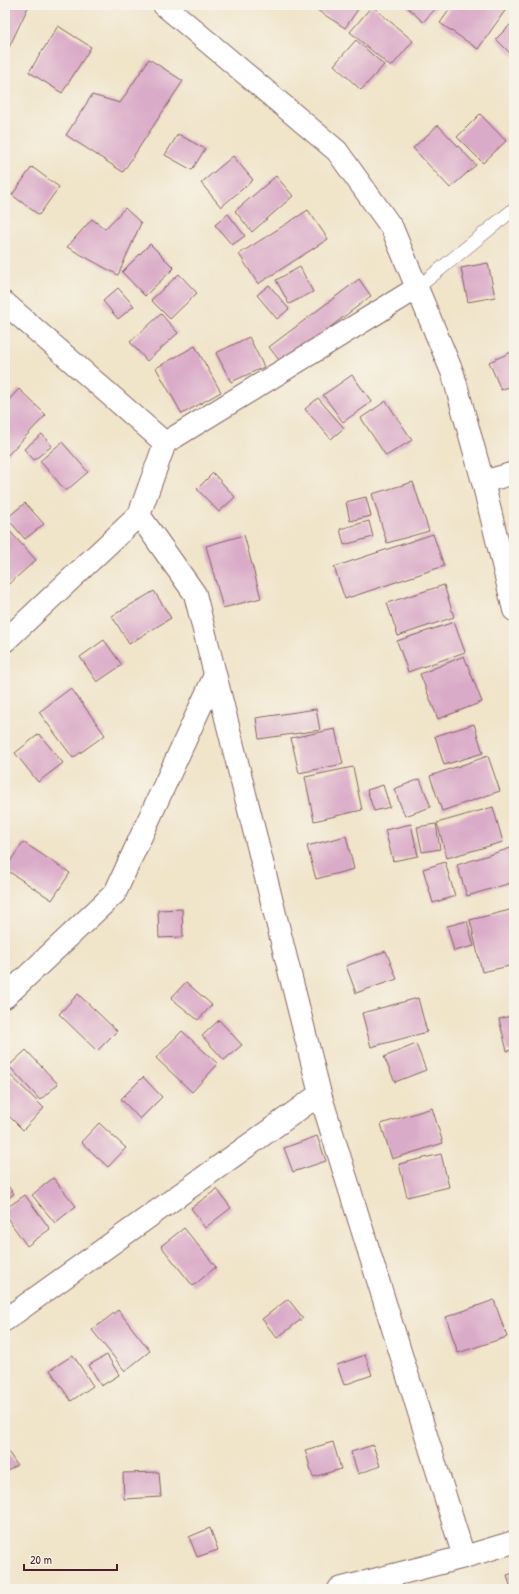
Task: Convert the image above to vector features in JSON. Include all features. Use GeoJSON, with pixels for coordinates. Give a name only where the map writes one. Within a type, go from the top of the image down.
{"type":"FeatureCollection","features":[{"type":"Feature","properties":{"kind":"street"},"geometry":{"type":"LineString","coordinates":[[164,5],[337,152],[392,228],[453,374],[483,482],[514,610]]}},
{"type":"Feature","properties":{"kind":"street"},"geometry":{"type":"LineString","coordinates":[[5,641],[139,515],[165,443],[417,288]]}},
{"type":"Feature","properties":{"kind":"street"},"geometry":{"type":"LineString","coordinates":[[5,303],[165,443]]}},
{"type":"Feature","properties":{"kind":"street"},"geometry":{"type":"LineString","coordinates":[[483,482],[514,473]]}},
{"type":"Feature","properties":{"kind":"street"},"geometry":{"type":"LineString","coordinates":[[139,515],[195,594],[320,1094],[464,1557]]}},
{"type":"Feature","properties":{"kind":"street"},"geometry":{"type":"LineString","coordinates":[[5,997],[115,893],[215,675]]}},
{"type":"Feature","properties":{"kind":"street"},"geometry":{"type":"LineString","coordinates":[[5,1320],[320,1094]]}},
{"type":"Feature","properties":{"kind":"street"},"geometry":{"type":"LineString","coordinates":[[339,1589],[464,1557],[514,1542]]}},
{"type":"Feature","properties":{"kind":"lane"},"geometry":{"type":"LineString","coordinates":[[417,288],[514,209]]}},
{"type":"Feature","properties":{"kind":"building"},"geometry":{"type":"Polygon","coordinates":[[[5,5],[29,5],[5,56],[5,5]]]}},
{"type":"Feature","properties":{"kind":"building"},"geometry":{"type":"Polygon","coordinates":[[[320,5],[361,5],[345,28],[317,10],[320,5]]]}},
{"type":"Feature","properties":{"kind":"building"},"geometry":{"type":"Polygon","coordinates":[[[405,5],[439,5],[423,22],[405,5]]]}},
{"type":"Feature","properties":{"kind":"building"},"geometry":{"type":"Polygon","coordinates":[[[453,5],[509,5],[478,49],[440,23],[453,5]]]}},
{"type":"Feature","properties":{"kind":"building"},"geometry":{"type":"Polygon","coordinates":[[[372,6],[413,41],[391,67],[350,32],[372,6]]]}},
{"type":"Feature","properties":{"kind":"building"},"geometry":{"type":"Polygon","coordinates":[[[514,21],[514,57],[496,39],[514,21]]]}},
{"type":"Feature","properties":{"kind":"building"},"geometry":{"type":"Polygon","coordinates":[[[58,26],[91,47],[62,93],[29,72],[58,26]]]}},
{"type":"Feature","properties":{"kind":"building"},"geometry":{"type":"Polygon","coordinates":[[[356,40],[384,65],[361,90],[334,65],[356,40]]]}},
{"type":"Feature","properties":{"kind":"building"},"geometry":{"type":"Polygon","coordinates":[[[149,59],[183,81],[123,172],[66,135],[92,95],[120,103],[149,59]]]}},
{"type":"Feature","properties":{"kind":"building"},"geometry":{"type":"Polygon","coordinates":[[[480,114],[506,141],[483,163],[457,137],[480,114]]]}},
{"type":"Feature","properties":{"kind":"building"},"geometry":{"type":"Polygon","coordinates":[[[438,125],[476,165],[450,188],[413,148],[438,125]]]}},
{"type":"Feature","properties":{"kind":"building"},"geometry":{"type":"Polygon","coordinates":[[[178,134],[205,149],[192,170],[165,155],[178,134]]]}},
{"type":"Feature","properties":{"kind":"building"},"geometry":{"type":"Polygon","coordinates":[[[233,156],[253,180],[221,207],[201,183],[233,156]]]}},
{"type":"Feature","properties":{"kind":"building"},"geometry":{"type":"Polygon","coordinates":[[[32,167],[59,187],[39,215],[12,195],[32,167]]]}},
{"type":"Feature","properties":{"kind":"building"},"geometry":{"type":"Polygon","coordinates":[[[276,176],[293,196],[252,232],[235,211],[276,176]]]}},
{"type":"Feature","properties":{"kind":"building"},"geometry":{"type":"Polygon","coordinates":[[[125,208],[141,223],[118,275],[67,247],[92,219],[105,229],[125,208]]]}},
{"type":"Feature","properties":{"kind":"building"},"geometry":{"type":"Polygon","coordinates":[[[308,210],[328,239],[258,284],[239,254],[308,210]]]}},
{"type":"Feature","properties":{"kind":"building"},"geometry":{"type":"Polygon","coordinates":[[[228,214],[245,236],[232,245],[215,225],[228,214]]]}},
{"type":"Feature","properties":{"kind":"building"},"geometry":{"type":"Polygon","coordinates":[[[150,244],[174,268],[145,296],[122,272],[150,244]]]}},
{"type":"Feature","properties":{"kind":"building"},"geometry":{"type":"Polygon","coordinates":[[[488,263],[495,297],[468,302],[461,268],[488,263]]]}},
{"type":"Feature","properties":{"kind":"building"},"geometry":{"type":"Polygon","coordinates":[[[300,267],[313,292],[289,304],[276,280],[300,267]]]}},
{"type":"Feature","properties":{"kind":"building"},"geometry":{"type":"Polygon","coordinates":[[[179,274],[197,293],[170,319],[151,300],[179,274]]]}},
{"type":"Feature","properties":{"kind":"building"},"geometry":{"type":"Polygon","coordinates":[[[359,279],[371,296],[282,364],[269,347],[359,279]]]}},
{"type":"Feature","properties":{"kind":"building"},"geometry":{"type":"Polygon","coordinates":[[[269,285],[289,309],[277,319],[257,295],[269,285]]]}},
{"type":"Feature","properties":{"kind":"building"},"geometry":{"type":"Polygon","coordinates":[[[118,288],[134,306],[118,319],[103,301],[118,288]]]}},
{"type":"Feature","properties":{"kind":"building"},"geometry":{"type":"Polygon","coordinates":[[[161,314],[178,333],[147,361],[130,342],[161,314]]]}},
{"type":"Feature","properties":{"kind":"building"},"geometry":{"type":"Polygon","coordinates":[[[249,337],[264,367],[231,382],[216,353],[249,337]]]}},
{"type":"Feature","properties":{"kind":"building"},"geometry":{"type":"Polygon","coordinates":[[[195,346],[221,392],[182,414],[156,368],[195,346]]]}},
{"type":"Feature","properties":{"kind":"building"},"geometry":{"type":"Polygon","coordinates":[[[514,351],[514,385],[501,390],[489,362],[514,351]]]}},
{"type":"Feature","properties":{"kind":"building"},"geometry":{"type":"Polygon","coordinates":[[[352,375],[372,402],[343,422],[323,395],[352,375]]]}},
{"type":"Feature","properties":{"kind":"building"},"geometry":{"type":"Polygon","coordinates":[[[19,389],[46,415],[5,458],[5,404],[19,389]]]}},
{"type":"Feature","properties":{"kind":"building"},"geometry":{"type":"Polygon","coordinates":[[[318,398],[344,428],[331,439],[305,409],[318,398]]]}},
{"type":"Feature","properties":{"kind":"building"},"geometry":{"type":"Polygon","coordinates":[[[386,401],[412,440],[386,456],[361,418],[386,401]]]}},
{"type":"Feature","properties":{"kind":"building"},"geometry":{"type":"Polygon","coordinates":[[[42,434],[52,446],[34,460],[24,449],[42,434]]]}},
{"type":"Feature","properties":{"kind":"building"},"geometry":{"type":"Polygon","coordinates":[[[62,442],[88,472],[66,491],[40,461],[62,442]]]}},
{"type":"Feature","properties":{"kind":"building"},"geometry":{"type":"Polygon","coordinates":[[[213,473],[235,497],[219,512],[197,489],[213,473]]]}},
{"type":"Feature","properties":{"kind":"building"},"geometry":{"type":"Polygon","coordinates":[[[413,482],[429,531],[387,543],[372,494],[413,482]]]}},
{"type":"Feature","properties":{"kind":"building"},"geometry":{"type":"Polygon","coordinates":[[[366,497],[371,516],[350,521],[346,502],[366,497]]]}},
{"type":"Feature","properties":{"kind":"building"},"geometry":{"type":"Polygon","coordinates":[[[25,503],[44,524],[25,539],[7,518],[25,503]]]}},
{"type":"Feature","properties":{"kind":"building"},"geometry":{"type":"Polygon","coordinates":[[[369,521],[373,537],[344,545],[340,529],[369,521]]]}},
{"type":"Feature","properties":{"kind":"building"},"geometry":{"type":"Polygon","coordinates":[[[5,526],[36,560],[9,584],[5,579],[5,526]]]}},
{"type":"Feature","properties":{"kind":"building"},"geometry":{"type":"Polygon","coordinates":[[[433,534],[444,566],[345,599],[334,567],[433,534]]]}},
{"type":"Feature","properties":{"kind":"building"},"geometry":{"type":"Polygon","coordinates":[[[244,535],[261,598],[223,608],[206,546],[244,535]]]}},
{"type":"Feature","properties":{"kind":"building"},"geometry":{"type":"Polygon","coordinates":[[[444,585],[454,617],[398,636],[387,603],[444,585]]]}},
{"type":"Feature","properties":{"kind":"building"},"geometry":{"type":"Polygon","coordinates":[[[154,591],[171,618],[129,644],[112,616],[154,591]]]}},
{"type":"Feature","properties":{"kind":"building"},"geometry":{"type":"Polygon","coordinates":[[[454,622],[465,652],[408,672],[397,641],[454,622]]]}},
{"type":"Feature","properties":{"kind":"building"},"geometry":{"type":"Polygon","coordinates":[[[104,640],[122,665],[97,682],[80,657],[104,640]]]}},
{"type":"Feature","properties":{"kind":"building"},"geometry":{"type":"Polygon","coordinates":[[[464,656],[482,702],[438,719],[420,674],[464,656]]]}},
{"type":"Feature","properties":{"kind":"building"},"geometry":{"type":"Polygon","coordinates":[[[71,688],[105,735],[73,758],[39,712],[71,688]]]}},
{"type":"Feature","properties":{"kind":"building"},"geometry":{"type":"Polygon","coordinates":[[[316,709],[320,730],[259,739],[256,718],[316,709]]]}},
{"type":"Feature","properties":{"kind":"building"},"geometry":{"type":"Polygon","coordinates":[[[474,724],[483,753],[444,765],[435,736],[474,724]]]}},
{"type":"Feature","properties":{"kind":"building"},"geometry":{"type":"Polygon","coordinates":[[[335,729],[343,764],[299,773],[291,738],[335,729]]]}},
{"type":"Feature","properties":{"kind":"building"},"geometry":{"type":"Polygon","coordinates":[[[39,734],[63,763],[38,782],[15,753],[39,734]]]}},
{"type":"Feature","properties":{"kind":"building"},"geometry":{"type":"Polygon","coordinates":[[[488,756],[500,791],[442,811],[430,776],[488,756]]]}},
{"type":"Feature","properties":{"kind":"building"},"geometry":{"type":"Polygon","coordinates":[[[353,767],[362,810],[314,821],[305,777],[353,767]]]}},
{"type":"Feature","properties":{"kind":"building"},"geometry":{"type":"Polygon","coordinates":[[[420,779],[431,807],[405,816],[394,789],[420,779]]]}},
{"type":"Feature","properties":{"kind":"building"},"geometry":{"type":"Polygon","coordinates":[[[383,785],[390,807],[374,811],[367,790],[383,785]]]}},
{"type":"Feature","properties":{"kind":"building"},"geometry":{"type":"Polygon","coordinates":[[[493,807],[503,842],[447,858],[437,823],[493,807]]]}},
{"type":"Feature","properties":{"kind":"building"},"geometry":{"type":"Polygon","coordinates":[[[411,824],[418,856],[393,861],[385,830],[411,824]]]}},
{"type":"Feature","properties":{"kind":"building"},"geometry":{"type":"Polygon","coordinates":[[[436,824],[440,849],[422,852],[417,827],[436,824]]]}},
{"type":"Feature","properties":{"kind":"building"},"geometry":{"type":"Polygon","coordinates":[[[346,836],[354,869],[316,879],[307,846],[346,836]]]}},
{"type":"Feature","properties":{"kind":"building"},"geometry":{"type":"Polygon","coordinates":[[[23,842],[70,873],[52,900],[5,869],[23,842]]]}},
{"type":"Feature","properties":{"kind":"building"},"geometry":{"type":"Polygon","coordinates":[[[514,847],[514,882],[467,896],[457,865],[514,847]]]}},
{"type":"Feature","properties":{"kind":"building"},"geometry":{"type":"Polygon","coordinates":[[[445,862],[455,896],[433,903],[423,869],[445,862]]]}},
{"type":"Feature","properties":{"kind":"building"},"geometry":{"type":"Polygon","coordinates":[[[182,909],[183,937],[159,938],[158,910],[182,909]]]}},
{"type":"Feature","properties":{"kind":"building"},"geometry":{"type":"Polygon","coordinates":[[[510,910],[514,927],[514,965],[482,972],[470,920],[510,910]]]}},
{"type":"Feature","properties":{"kind":"building"},"geometry":{"type":"Polygon","coordinates":[[[467,921],[474,946],[454,951],[447,926],[467,921]]]}},
{"type":"Feature","properties":{"kind":"building"},"geometry":{"type":"Polygon","coordinates":[[[386,951],[397,979],[356,993],[346,966],[386,951]]]}},
{"type":"Feature","properties":{"kind":"building"},"geometry":{"type":"Polygon","coordinates":[[[186,982],[212,1005],[198,1020],[171,998],[186,982]]]}},
{"type":"Feature","properties":{"kind":"building"},"geometry":{"type":"Polygon","coordinates":[[[78,994],[117,1031],[97,1051],[59,1014],[78,994]]]}},
{"type":"Feature","properties":{"kind":"building"},"geometry":{"type":"Polygon","coordinates":[[[418,998],[427,1032],[371,1047],[362,1013],[418,998]]]}},
{"type":"Feature","properties":{"kind":"building"},"geometry":{"type":"Polygon","coordinates":[[[514,1015],[514,1050],[507,1051],[499,1019],[514,1015]]]}},
{"type":"Feature","properties":{"kind":"building"},"geometry":{"type":"Polygon","coordinates":[[[219,1020],[242,1045],[224,1060],[202,1036],[219,1020]]]}},
{"type":"Feature","properties":{"kind":"building"},"geometry":{"type":"Polygon","coordinates":[[[182,1031],[218,1064],[192,1092],[156,1058],[182,1031]]]}},
{"type":"Feature","properties":{"kind":"building"},"geometry":{"type":"Polygon","coordinates":[[[416,1044],[426,1070],[395,1082],[384,1057],[416,1044]]]}},
{"type":"Feature","properties":{"kind":"building"},"geometry":{"type":"Polygon","coordinates":[[[26,1050],[58,1084],[40,1100],[9,1066],[26,1050]]]}},
{"type":"Feature","properties":{"kind":"building"},"geometry":{"type":"Polygon","coordinates":[[[5,1070],[44,1108],[23,1130],[5,1112],[5,1070]]]}},
{"type":"Feature","properties":{"kind":"building"},"geometry":{"type":"Polygon","coordinates":[[[143,1077],[162,1097],[140,1119],[121,1099],[143,1077]]]}},
{"type":"Feature","properties":{"kind":"building"},"geometry":{"type":"Polygon","coordinates":[[[432,1108],[443,1143],[392,1159],[381,1124],[432,1108]]]}},
{"type":"Feature","properties":{"kind":"building"},"geometry":{"type":"Polygon","coordinates":[[[99,1123],[126,1148],[108,1167],[81,1142],[99,1123]]]}},
{"type":"Feature","properties":{"kind":"building"},"geometry":{"type":"Polygon","coordinates":[[[317,1136],[326,1161],[293,1172],[284,1148],[317,1136]]]}},
{"type":"Feature","properties":{"kind":"building"},"geometry":{"type":"Polygon","coordinates":[[[441,1154],[449,1187],[407,1197],[399,1164],[441,1154]]]}},
{"type":"Feature","properties":{"kind":"building"},"geometry":{"type":"Polygon","coordinates":[[[53,1178],[76,1206],[55,1223],[32,1195],[53,1178]]]}},
{"type":"Feature","properties":{"kind":"building"},"geometry":{"type":"Polygon","coordinates":[[[5,1182],[14,1194],[5,1200],[5,1182]]]}},
{"type":"Feature","properties":{"kind":"building"},"geometry":{"type":"Polygon","coordinates":[[[217,1189],[231,1208],[205,1228],[191,1208],[217,1189]]]}},
{"type":"Feature","properties":{"kind":"building"},"geometry":{"type":"Polygon","coordinates":[[[25,1195],[50,1229],[27,1246],[5,1215],[5,1209],[25,1195]]]}},
{"type":"Feature","properties":{"kind":"building"},"geometry":{"type":"Polygon","coordinates":[[[184,1228],[216,1267],[193,1286],[161,1246],[184,1228]]]}},
{"type":"Feature","properties":{"kind":"building"},"geometry":{"type":"Polygon","coordinates":[[[288,1299],[303,1318],[277,1338],[262,1319],[288,1299]]]}},
{"type":"Feature","properties":{"kind":"building"},"geometry":{"type":"Polygon","coordinates":[[[494,1300],[507,1337],[458,1353],[446,1317],[494,1300]]]}},
{"type":"Feature","properties":{"kind":"building"},"geometry":{"type":"Polygon","coordinates":[[[118,1310],[150,1351],[125,1371],[92,1330],[118,1310]]]}},
{"type":"Feature","properties":{"kind":"building"},"geometry":{"type":"Polygon","coordinates":[[[73,1355],[93,1386],[71,1401],[50,1370],[73,1355]]]}},
{"type":"Feature","properties":{"kind":"building"},"geometry":{"type":"Polygon","coordinates":[[[107,1355],[119,1375],[101,1386],[89,1365],[107,1355]]]}},
{"type":"Feature","properties":{"kind":"building"},"geometry":{"type":"Polygon","coordinates":[[[365,1355],[372,1375],[344,1385],[337,1365],[365,1355]]]}},
{"type":"Feature","properties":{"kind":"building"},"geometry":{"type":"Polygon","coordinates":[[[333,1442],[341,1469],[313,1477],[305,1450],[333,1442]]]}},
{"type":"Feature","properties":{"kind":"building"},"geometry":{"type":"Polygon","coordinates":[[[373,1445],[380,1466],[358,1474],[351,1452],[373,1445]]]}},
{"type":"Feature","properties":{"kind":"building"},"geometry":{"type":"Polygon","coordinates":[[[5,1447],[17,1465],[5,1473],[5,1447]]]}},
{"type":"Feature","properties":{"kind":"building"},"geometry":{"type":"Polygon","coordinates":[[[159,1472],[161,1497],[124,1499],[123,1473],[159,1472]]]}},
{"type":"Feature","properties":{"kind":"building"},"geometry":{"type":"Polygon","coordinates":[[[210,1528],[218,1550],[197,1557],[189,1537],[210,1528]]]}},
{"type":"Feature","properties":{"kind":"building"},"geometry":{"type":"Polygon","coordinates":[[[514,1573],[514,1589],[511,1589],[507,1575],[514,1573]]]}}]}
